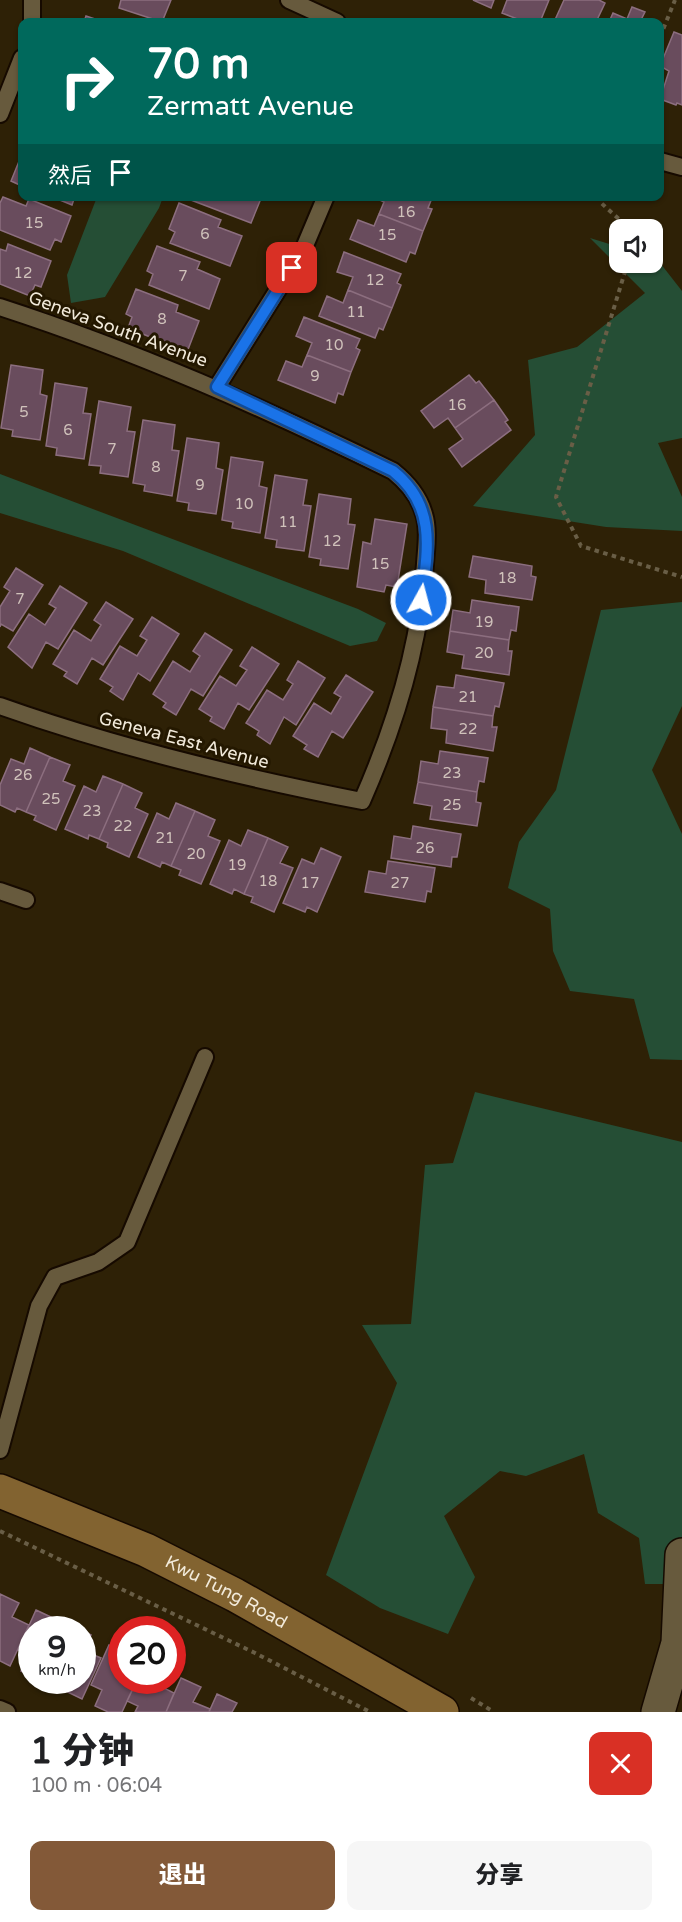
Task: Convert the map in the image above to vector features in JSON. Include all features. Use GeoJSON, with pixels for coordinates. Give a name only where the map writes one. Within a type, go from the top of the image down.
{"type":"FeatureCollection","features":[{"type":"Feature","properties":{"kind":"street","name":"Kwu Tung Road"},"geometry":{"type":"LineString","coordinates":[[0,1491],[156,1555],[235,1595],[442,1712]]}},
{"type":"Feature","properties":{"kind":"street"},"geometry":{"type":"LineString","coordinates":[[658,1712],[678,1642],[682,1555]]}},
{"type":"Feature","properties":{"kind":"lane"},"geometry":{"type":"LineString","coordinates":[[32,0],[32,18]]}},
{"type":"Feature","properties":{"kind":"lane"},"geometry":{"type":"LineString","coordinates":[[289,0],[328,18]]}},
{"type":"Feature","properties":{"kind":"lane"},"geometry":{"type":"LineString","coordinates":[[0,114],[18,68]]}},
{"type":"Feature","properties":{"kind":"lane"},"geometry":{"type":"LineString","coordinates":[[664,162],[682,166]]}},
{"type":"Feature","properties":{"kind":"lane"},"geometry":{"type":"LineString","coordinates":[[217,387],[304,248],[324,201]]}},
{"type":"Feature","properties":{"kind":"lane","name":"Geneva South Avenue"},"geometry":{"type":"LineString","coordinates":[[0,307],[133,353],[217,387],[393,471],[413,491],[423,510],[427,531],[424,577],[413,646],[396,714],[362,801]]}},
{"type":"Feature","properties":{"kind":"lane","name":"Geneva East Avenue"},"geometry":{"type":"LineString","coordinates":[[0,706],[154,756],[258,781],[362,801]]}},
{"type":"Feature","properties":{"kind":"lane"},"geometry":{"type":"LineString","coordinates":[[0,891],[26,900]]}},
{"type":"Feature","properties":{"kind":"lane"},"geometry":{"type":"LineString","coordinates":[[0,1450],[39,1306],[55,1278],[98,1262],[127,1242],[205,1057]]}},
{"type":"Feature","properties":{"kind":"lane"},"geometry":{"type":"LineString","coordinates":[[0,1709],[7,1712]]}},
{"type":"Feature","properties":{"kind":"path"},"geometry":{"type":"LineString","coordinates":[[664,27],[675,0]]}},
{"type":"Feature","properties":{"kind":"path"},"geometry":{"type":"LineString","coordinates":[[599,201],[619,219]]}},
{"type":"Feature","properties":{"kind":"path"},"geometry":{"type":"LineString","coordinates":[[625,273],[556,497],[581,546],[682,577]]}},
{"type":"Feature","properties":{"kind":"path"},"geometry":{"type":"LineString","coordinates":[[0,1532],[255,1653],[370,1712]]}},
{"type":"Feature","properties":{"kind":"green space"},"geometry":{"type":"Polygon","coordinates":[[[95,201],[162,201],[105,297],[71,303],[67,275],[95,201]]]}},
{"type":"Feature","properties":{"kind":"green space"},"geometry":{"type":"Polygon","coordinates":[[[590,238],[609,244],[609,257],[590,238]]]}},
{"type":"Feature","properties":{"kind":"green space"},"geometry":{"type":"Polygon","coordinates":[[[663,267],[682,291],[682,438],[658,443],[682,497],[682,531],[606,527],[473,506],[535,435],[528,360],[577,347],[645,293],[625,273],[663,273],[663,267]]]}},
{"type":"Feature","properties":{"kind":"green space"},"geometry":{"type":"Polygon","coordinates":[[[0,474],[358,609],[386,623],[377,641],[350,646],[123,551],[0,513],[0,474]]]}},
{"type":"Feature","properties":{"kind":"green space"},"geometry":{"type":"Polygon","coordinates":[[[682,602],[682,706],[652,770],[682,834],[682,1060],[650,1059],[634,999],[570,991],[553,951],[550,909],[508,888],[519,842],[556,790],[601,610],[682,602]]]}},
{"type":"Feature","properties":{"kind":"green space"},"geometry":{"type":"Polygon","coordinates":[[[475,1092],[682,1142],[682,1584],[645,1584],[639,1538],[598,1513],[584,1454],[526,1476],[500,1471],[444,1516],[475,1577],[448,1634],[380,1608],[326,1575],[397,1383],[362,1325],[411,1324],[425,1165],[453,1163],[475,1092]]]}},
{"type":"Feature","properties":{"kind":"building"},"geometry":{"type":"Polygon","coordinates":[[[121,0],[171,0],[164,18],[150,18],[119,8],[121,0]]]}},
{"type":"Feature","properties":{"kind":"building"},"geometry":{"type":"Polygon","coordinates":[[[473,0],[494,0],[491,8],[473,0]]]}},
{"type":"Feature","properties":{"kind":"building"},"geometry":{"type":"Polygon","coordinates":[[[507,0],[549,0],[542,18],[515,18],[502,13],[507,0]]]}},
{"type":"Feature","properties":{"kind":"building"},"geometry":{"type":"Polygon","coordinates":[[[564,0],[599,0],[605,3],[598,18],[556,18],[564,0]]]}},
{"type":"Feature","properties":{"kind":"building"},"geometry":{"type":"Polygon","coordinates":[[[632,7],[645,12],[642,18],[627,18],[632,7]]]}},
{"type":"Feature","properties":{"kind":"building"},"geometry":{"type":"Polygon","coordinates":[[[613,13],[625,18],[611,18],[613,13]]]}},
{"type":"Feature","properties":{"kind":"building"},"geometry":{"type":"Polygon","coordinates":[[[674,32],[682,35],[682,105],[664,100],[664,87],[669,71],[664,68],[664,56],[674,32]]]}},
{"type":"Feature","properties":{"kind":"building"},"geometry":{"type":"Polygon","coordinates":[[[18,164],[18,184],[11,181],[18,164]]]}},
{"type":"Feature","properties":{"kind":"building"},"geometry":{"type":"Polygon","coordinates":[[[3,197],[26,206],[28,201],[34,201],[71,216],[61,242],[55,239],[50,250],[0,230],[0,203],[3,197]]]}},
{"type":"Feature","properties":{"kind":"building"},"geometry":{"type":"Polygon","coordinates":[[[194,201],[260,201],[251,223],[194,201]]]}},
{"type":"Feature","properties":{"kind":"building"},"geometry":{"type":"Polygon","coordinates":[[[382,201],[431,201],[428,208],[432,209],[423,231],[379,214],[384,202],[382,201]]]}},
{"type":"Feature","properties":{"kind":"building"},"geometry":{"type":"Polygon","coordinates":[[[179,203],[221,220],[218,227],[242,236],[230,266],[170,243],[175,232],[169,229],[179,203]]]}},
{"type":"Feature","properties":{"kind":"building"},"geometry":{"type":"Polygon","coordinates":[[[379,214],[423,231],[415,254],[410,252],[406,262],[350,239],[358,220],[374,226],[379,214]]]}},
{"type":"Feature","properties":{"kind":"building"},"geometry":{"type":"Polygon","coordinates":[[[8,244],[51,261],[41,287],[35,285],[30,296],[0,284],[0,249],[6,251],[8,244]]]}},
{"type":"Feature","properties":{"kind":"building"},"geometry":{"type":"Polygon","coordinates":[[[157,246],[200,262],[197,269],[220,279],[209,309],[149,285],[153,274],[147,271],[157,246]]]}},
{"type":"Feature","properties":{"kind":"building"},"geometry":{"type":"Polygon","coordinates":[[[344,252],[401,274],[397,283],[401,285],[392,308],[348,290],[353,277],[337,272],[344,252]]]}},
{"type":"Feature","properties":{"kind":"building"},"geometry":{"type":"Polygon","coordinates":[[[136,289],[178,305],[176,312],[199,321],[187,352],[128,328],[132,317],[126,314],[136,289]]]}},
{"type":"Feature","properties":{"kind":"building"},"geometry":{"type":"Polygon","coordinates":[[[348,290],[392,308],[383,330],[379,328],[375,338],[319,316],[327,296],[343,303],[348,290]]]}},
{"type":"Feature","properties":{"kind":"building"},"geometry":{"type":"Polygon","coordinates":[[[304,317],[360,339],[356,348],[360,350],[351,372],[307,355],[312,343],[296,336],[304,317]]]}},
{"type":"Feature","properties":{"kind":"building"},"geometry":{"type":"Polygon","coordinates":[[[307,355],[351,372],[343,395],[338,393],[335,403],[278,380],[286,361],[302,367],[307,355]]]}},
{"type":"Feature","properties":{"kind":"building"},"geometry":{"type":"Polygon","coordinates":[[[11,365],[43,370],[40,394],[47,396],[40,440],[12,436],[13,430],[1,428],[11,365]]]}},
{"type":"Feature","properties":{"kind":"building"},"geometry":{"type":"Polygon","coordinates":[[[469,375],[476,383],[479,381],[494,400],[455,428],[448,418],[434,428],[421,411],[469,375]]]}},
{"type":"Feature","properties":{"kind":"building"},"geometry":{"type":"Polygon","coordinates":[[[55,383],[87,388],[83,413],[91,414],[84,459],[56,455],[57,448],[46,446],[55,383]]]}},
{"type":"Feature","properties":{"kind":"building"},"geometry":{"type":"Polygon","coordinates":[[[494,400],[508,420],[505,422],[511,430],[462,467],[449,449],[463,439],[455,428],[494,400]]]}},
{"type":"Feature","properties":{"kind":"building"},"geometry":{"type":"Polygon","coordinates":[[[99,401],[131,407],[127,431],[135,432],[128,477],[100,473],[101,466],[89,465],[99,401]]]}},
{"type":"Feature","properties":{"kind":"building"},"geometry":{"type":"Polygon","coordinates":[[[143,420],[175,425],[172,450],[179,451],[172,496],[144,491],[145,485],[133,483],[143,420]]]}},
{"type":"Feature","properties":{"kind":"building"},"geometry":{"type":"Polygon","coordinates":[[[187,438],[219,443],[216,468],[223,470],[216,514],[188,510],[189,503],[177,501],[187,438]]]}},
{"type":"Feature","properties":{"kind":"building"},"geometry":{"type":"Polygon","coordinates":[[[231,457],[263,462],[259,486],[267,488],[260,533],[232,528],[233,522],[222,520],[231,457]]]}},
{"type":"Feature","properties":{"kind":"building"},"geometry":{"type":"Polygon","coordinates":[[[275,475],[307,480],[303,505],[311,506],[304,551],[276,547],[277,540],[265,538],[275,475]]]}},
{"type":"Feature","properties":{"kind":"building"},"geometry":{"type":"Polygon","coordinates":[[[319,494],[351,499],[348,524],[355,525],[348,569],[320,565],[321,559],[309,557],[319,494]]]}},
{"type":"Feature","properties":{"kind":"building"},"geometry":{"type":"Polygon","coordinates":[[[375,519],[407,524],[397,587],[386,585],[384,592],[357,587],[363,542],[371,544],[375,519]]]}},
{"type":"Feature","properties":{"kind":"building"},"geometry":{"type":"Polygon","coordinates":[[[473,556],[532,566],[531,576],[536,577],[532,600],[485,593],[486,580],[469,577],[473,556]]]}},
{"type":"Feature","properties":{"kind":"building"},"geometry":{"type":"Polygon","coordinates":[[[16,568],[43,585],[13,631],[1,624],[0,627],[0,607],[10,591],[4,587],[16,568]]]}},
{"type":"Feature","properties":{"kind":"building"},"geometry":{"type":"Polygon","coordinates":[[[60,586],[87,603],[58,649],[46,642],[32,668],[8,647],[29,614],[45,625],[56,608],[49,604],[60,586]]]}},
{"type":"Feature","properties":{"kind":"building"},"geometry":{"type":"Polygon","coordinates":[[[472,600],[519,607],[516,631],[511,630],[509,640],[450,631],[453,610],[470,613],[472,600]]]}},
{"type":"Feature","properties":{"kind":"building"},"geometry":{"type":"Polygon","coordinates":[[[106,602],[133,619],[103,665],[92,658],[77,684],[64,676],[67,672],[53,664],[74,630],[91,641],[101,625],[94,620],[106,602]]]}},
{"type":"Feature","properties":{"kind":"building"},"geometry":{"type":"Polygon","coordinates":[[[152,617],[179,634],[150,681],[138,673],[123,700],[110,691],[113,687],[100,679],[120,646],[137,656],[147,640],[140,636],[152,617]]]}},
{"type":"Feature","properties":{"kind":"building"},"geometry":{"type":"Polygon","coordinates":[[[450,631],[509,640],[508,651],[512,651],[509,675],[462,668],[464,655],[447,652],[450,631]]]}},
{"type":"Feature","properties":{"kind":"building"},"geometry":{"type":"Polygon","coordinates":[[[205,633],[232,650],[203,696],[191,689],[176,715],[163,707],[166,703],[153,694],[173,661],[190,672],[200,656],[193,651],[205,633]]]}},
{"type":"Feature","properties":{"kind":"building"},"geometry":{"type":"Polygon","coordinates":[[[252,647],[279,664],[249,710],[238,703],[224,729],[210,721],[212,717],[199,709],[220,676],[236,686],[247,670],[240,666],[252,647]]]}},
{"type":"Feature","properties":{"kind":"building"},"geometry":{"type":"Polygon","coordinates":[[[298,661],[325,678],[296,725],[284,717],[270,744],[257,735],[259,731],[246,723],[267,690],[283,700],[293,684],[287,680],[298,661]]]}},
{"type":"Feature","properties":{"kind":"building"},"geometry":{"type":"Polygon","coordinates":[[[346,675],[373,692],[343,738],[332,731],[318,757],[304,749],[307,745],[293,736],[314,703],[331,714],[341,697],[334,693],[346,675]]]}},
{"type":"Feature","properties":{"kind":"building"},"geometry":{"type":"Polygon","coordinates":[[[456,675],[504,683],[499,707],[495,706],[493,716],[433,707],[437,686],[454,688],[456,675]]]}},
{"type":"Feature","properties":{"kind":"building"},"geometry":{"type":"Polygon","coordinates":[[[433,707],[493,716],[492,727],[497,727],[493,751],[446,743],[447,730],[431,728],[433,707]]]}},
{"type":"Feature","properties":{"kind":"building"},"geometry":{"type":"Polygon","coordinates":[[[30,748],[50,757],[26,812],[17,808],[15,812],[0,805],[0,785],[11,759],[24,764],[30,748]]]}},
{"type":"Feature","properties":{"kind":"building"},"geometry":{"type":"Polygon","coordinates":[[[440,751],[488,758],[484,782],[479,781],[477,792],[418,782],[421,761],[438,764],[440,751]]]}},
{"type":"Feature","properties":{"kind":"building"},"geometry":{"type":"Polygon","coordinates":[[[50,757],[70,765],[63,781],[75,786],[56,830],[34,820],[36,816],[26,812],[50,757]]]}},
{"type":"Feature","properties":{"kind":"building"},"geometry":{"type":"Polygon","coordinates":[[[103,776],[123,784],[99,839],[89,835],[88,839],[65,829],[84,786],[96,792],[103,776]]]}},
{"type":"Feature","properties":{"kind":"building"},"geometry":{"type":"Polygon","coordinates":[[[418,782],[477,792],[476,802],[481,803],[477,826],[430,819],[432,806],[414,803],[418,782]]]}},
{"type":"Feature","properties":{"kind":"building"},"geometry":{"type":"Polygon","coordinates":[[[123,784],[142,793],[135,808],[148,814],[129,857],[107,847],[108,843],[99,839],[123,784]]]}},
{"type":"Feature","properties":{"kind":"building"},"geometry":{"type":"Polygon","coordinates":[[[176,803],[195,811],[171,866],[162,862],[160,867],[138,857],[157,813],[169,819],[176,803]]]}},
{"type":"Feature","properties":{"kind":"building"},"geometry":{"type":"Polygon","coordinates":[[[195,811],[215,820],[208,836],[220,841],[201,884],[179,875],[181,870],[171,866],[195,811]]]}},
{"type":"Feature","properties":{"kind":"building"},"geometry":{"type":"Polygon","coordinates":[[[413,826],[461,834],[457,857],[452,857],[451,867],[391,858],[394,836],[411,839],[413,826]]]}},
{"type":"Feature","properties":{"kind":"building"},"geometry":{"type":"Polygon","coordinates":[[[248,830],[268,838],[244,894],[234,889],[232,894],[210,884],[229,840],[241,846],[248,830]]]}},
{"type":"Feature","properties":{"kind":"building"},"geometry":{"type":"Polygon","coordinates":[[[268,838],[288,847],[280,863],[293,868],[274,912],[251,902],[253,897],[244,894],[268,838]]]}},
{"type":"Feature","properties":{"kind":"building"},"geometry":{"type":"Polygon","coordinates":[[[321,848],[341,857],[317,912],[307,907],[305,912],[283,903],[302,859],[314,864],[321,848]]]}},
{"type":"Feature","properties":{"kind":"building"},"geometry":{"type":"Polygon","coordinates":[[[388,861],[435,868],[431,892],[427,891],[425,902],[365,892],[369,871],[386,874],[388,861]]]}},
{"type":"Feature","properties":{"kind":"building"},"geometry":{"type":"Polygon","coordinates":[[[0,1594],[19,1603],[12,1617],[18,1620],[18,1649],[10,1666],[0,1661],[0,1594]]]}},
{"type":"Feature","properties":{"kind":"building"},"geometry":{"type":"Polygon","coordinates":[[[36,1610],[49,1616],[33,1616],[36,1610]]]}},
{"type":"Feature","properties":{"kind":"building"},"geometry":{"type":"Polygon","coordinates":[[[108,1647],[108,1694],[130,1694],[122,1712],[108,1712],[95,1706],[102,1690],[96,1687],[96,1674],[108,1647]]]}},
{"type":"Feature","properties":{"kind":"building"},"geometry":{"type":"Polygon","coordinates":[[[96,1656],[101,1658],[96,1669],[96,1656]]]}},
{"type":"Feature","properties":{"kind":"building"},"geometry":{"type":"Polygon","coordinates":[[[186,1680],[201,1687],[193,1702],[210,1709],[209,1712],[166,1712],[174,1694],[186,1694],[186,1680]]]}},
{"type":"Feature","properties":{"kind":"building"},"geometry":{"type":"Polygon","coordinates":[[[72,1694],[84,1694],[82,1699],[72,1694]]]}},
{"type":"Feature","properties":{"kind":"building"},"geometry":{"type":"Polygon","coordinates":[[[130,1694],[174,1694],[166,1712],[135,1712],[138,1706],[127,1701],[130,1694]]]}},
{"type":"Feature","properties":{"kind":"building"},"geometry":{"type":"Polygon","coordinates":[[[217,1694],[237,1703],[232,1712],[209,1712],[217,1694]]]}},
{"type":"Feature","properties":{"kind":"route"},"geometry":{"type":"LineString","coordinates":[[292,268],[217,387],[300,424],[393,471],[404,480],[420,503],[425,516],[427,531],[421,600]]}}]}
